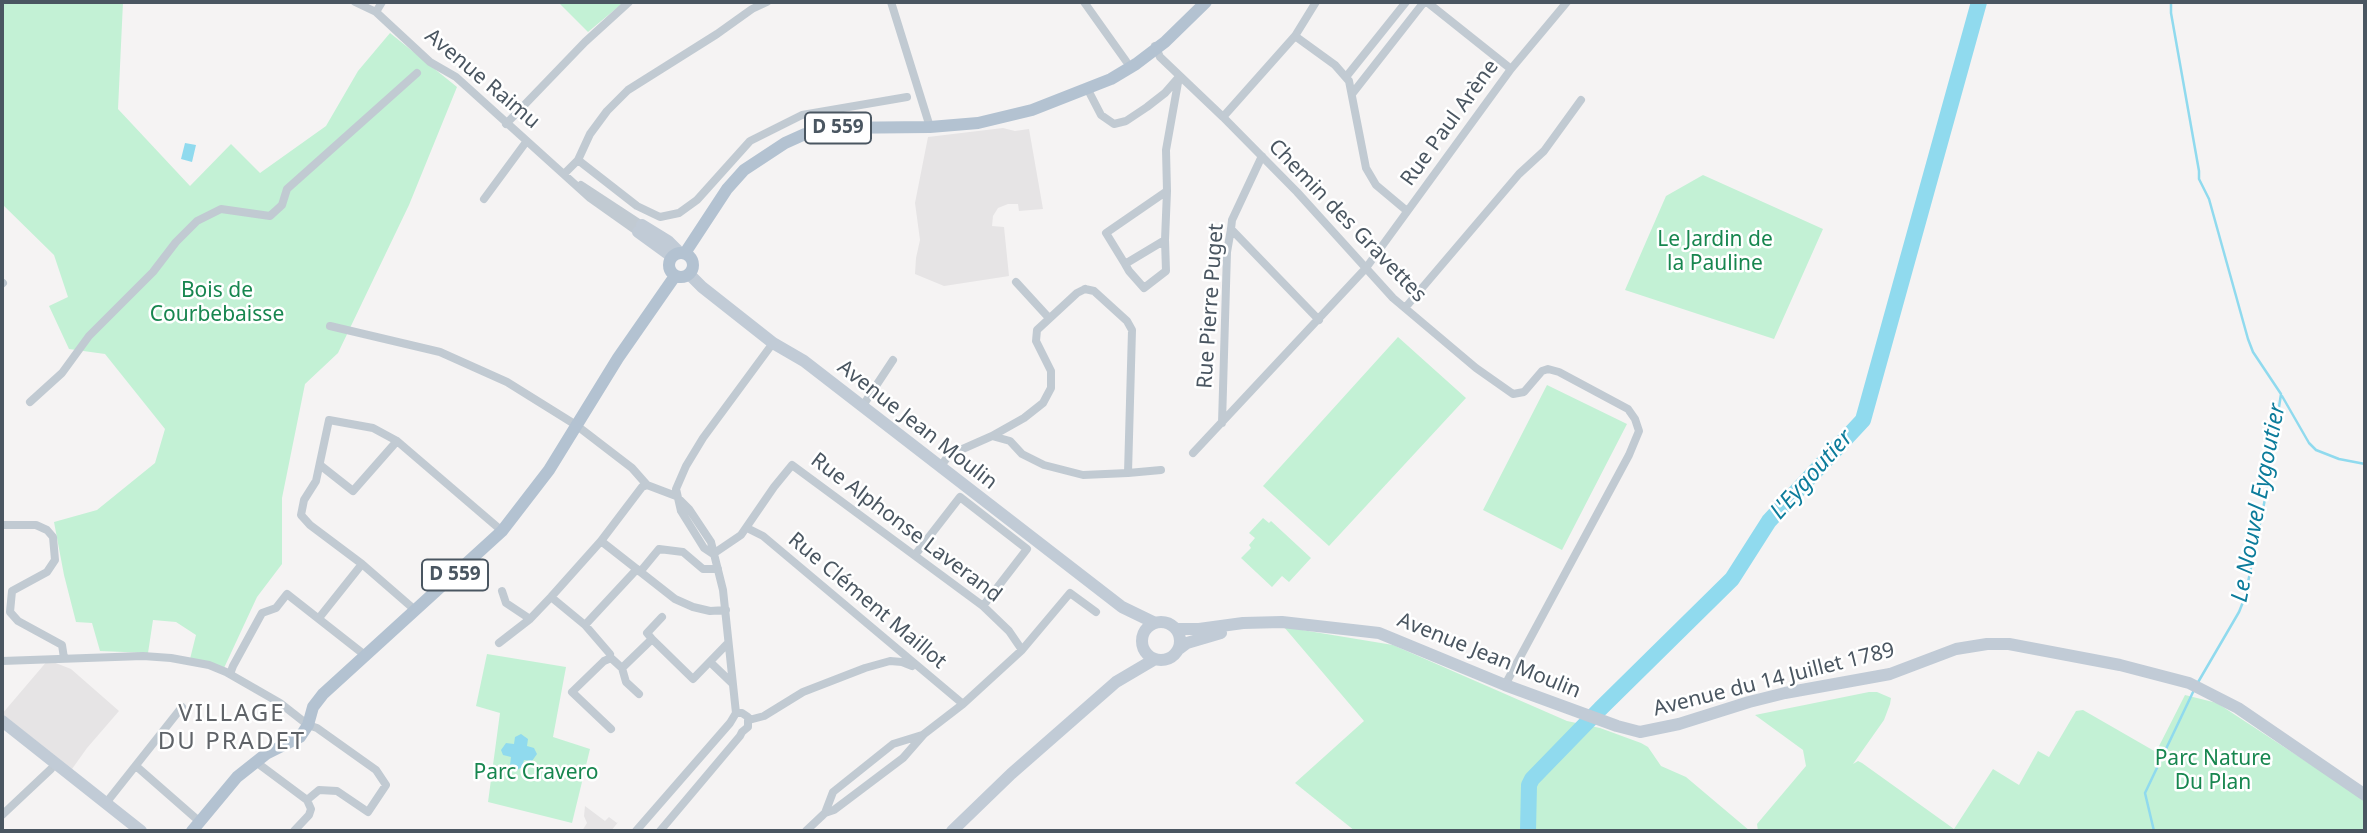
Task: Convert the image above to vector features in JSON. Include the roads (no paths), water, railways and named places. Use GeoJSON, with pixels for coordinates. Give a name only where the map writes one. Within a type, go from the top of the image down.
{"type":"FeatureCollection","features":[{"type":"Feature","properties":{"kind":"main road","name":"D 559"},"geometry":{"type":"LineString","coordinates":[[678,254],[744,170],[785,143],[828,128],[930,127],[978,123],[1043,106],[1111,79],[1155,51],[1206,2]]}},
{"type":"Feature","properties":{"kind":"main road","name":"D 559"},"geometry":{"type":"LineString","coordinates":[[1043,106],[1126,61],[1151,44],[1194,6]]}},
{"type":"Feature","properties":{"kind":"main road"},"geometry":{"type":"LineString","coordinates":[[678,254],[693,262],[689,274],[675,276],[668,267],[678,254]]}},
{"type":"Feature","properties":{"kind":"main road","name":"D 559"},"geometry":{"type":"LineString","coordinates":[[196,826],[237,776],[261,757],[300,737],[317,702],[502,531],[533,492],[624,348],[675,276]]}},
{"type":"Feature","properties":{"kind":"street","name":"Avenue Raimu"},"geometry":{"type":"LineString","coordinates":[[355,2],[376,12],[430,62],[456,77],[564,173],[640,229],[668,241],[678,254]]}},
{"type":"Feature","properties":{"kind":"street"},"geometry":{"type":"LineString","coordinates":[[376,12],[382,2]]}},
{"type":"Feature","properties":{"kind":"street"},"geometry":{"type":"LineString","coordinates":[[506,124],[585,42],[629,2]]}},
{"type":"Feature","properties":{"kind":"street"},"geometry":{"type":"LineString","coordinates":[[564,173],[578,160],[590,134],[607,111],[628,90],[717,34],[750,5],[767,2]]}},
{"type":"Feature","properties":{"kind":"street"},"geometry":{"type":"LineString","coordinates":[[891,2],[930,127]]}},
{"type":"Feature","properties":{"kind":"street"},"geometry":{"type":"LineString","coordinates":[[1084,2],[1126,61]]}},
{"type":"Feature","properties":{"kind":"street"},"geometry":{"type":"LineString","coordinates":[[1223,117],[1295,36],[1316,2]]}},
{"type":"Feature","properties":{"kind":"street"},"geometry":{"type":"LineString","coordinates":[[1346,77],[1406,2]]}},
{"type":"Feature","properties":{"kind":"street"},"geometry":{"type":"LineString","coordinates":[[1352,94],[1425,2],[1511,69]]}},
{"type":"Feature","properties":{"kind":"street","name":"Rue Paul Arène"},"geometry":{"type":"LineString","coordinates":[[1193,453],[1366,268],[1511,69],[1567,2]]}},
{"type":"Feature","properties":{"kind":"street"},"geometry":{"type":"LineString","coordinates":[[1155,51],[1154,47],[1159,41],[1194,6]]}},
{"type":"Feature","properties":{"kind":"street"},"geometry":{"type":"LineString","coordinates":[[1295,36],[1335,65],[1349,81],[1366,168],[1376,184],[1407,211]]}},
{"type":"Feature","properties":{"kind":"street","name":"Chemin des Gravettes"},"geometry":{"type":"LineString","coordinates":[[1155,51],[1262,156],[1405,308],[1476,368],[1513,394],[1524,392],[1542,371],[1548,369],[1559,372],[1628,409],[1635,419],[1639,431],[1629,455],[1505,685]]}},
{"type":"Feature","properties":{"kind":"street"},"geometry":{"type":"LineString","coordinates":[[30,401],[62,373],[89,336],[153,272],[176,242],[197,221],[221,209],[270,216],[282,205],[287,189],[417,73]]}},
{"type":"Feature","properties":{"kind":"street"},"geometry":{"type":"LineString","coordinates":[[1087,88],[1101,115],[1114,124],[1126,121],[1147,107],[1179,77]]}},
{"type":"Feature","properties":{"kind":"street"},"geometry":{"type":"LineString","coordinates":[[1167,191],[1106,233],[1129,271],[1144,288],[1166,271],[1167,191],[1166,149],[1179,77]]}},
{"type":"Feature","properties":{"kind":"street"},"geometry":{"type":"LineString","coordinates":[[578,160],[636,206],[660,217],[679,213],[697,200],[750,141],[802,115],[907,97]]}},
{"type":"Feature","properties":{"kind":"street"},"geometry":{"type":"LineString","coordinates":[[1405,308],[1519,174],[1544,151],[1581,100]]}},
{"type":"Feature","properties":{"kind":"street"},"geometry":{"type":"LineString","coordinates":[[484,199],[526,142]]}},
{"type":"Feature","properties":{"kind":"street","name":"Rue Pierre Puget"},"geometry":{"type":"LineString","coordinates":[[1222,423],[1227,252],[1232,220],[1262,156]]}},
{"type":"Feature","properties":{"kind":"street"},"geometry":{"type":"LineString","coordinates":[[1231,229],[1319,320]]}},
{"type":"Feature","properties":{"kind":"street"},"geometry":{"type":"LineString","coordinates":[[1125,264],[1165,240]]}},
{"type":"Feature","properties":{"kind":"street","name":"Avenue Jean Moulin"},"geometry":{"type":"LineString","coordinates":[[689,274],[773,342],[804,361],[1122,607],[1155,623]]}},
{"type":"Feature","properties":{"kind":"street"},"geometry":{"type":"LineString","coordinates":[[1016,282],[1049,317]]}},
{"type":"Feature","properties":{"kind":"street"},"geometry":{"type":"LineString","coordinates":[[940,467],[949,454],[992,436],[1024,418],[1043,403],[1051,388],[1051,371],[1036,341],[1037,330],[1077,293],[1086,289],[1094,291],[1127,321],[1132,330],[1128,473]]}},
{"type":"Feature","properties":{"kind":"street"},"geometry":{"type":"LineString","coordinates":[[330,326],[440,352],[507,382],[576,425],[632,468],[647,485],[676,496]]}},
{"type":"Feature","properties":{"kind":"street"},"geometry":{"type":"LineString","coordinates":[[636,831],[736,713],[726,610],[718,569],[713,554],[704,548],[681,511],[676,489],[693,453],[773,342]]}},
{"type":"Feature","properties":{"kind":"street"},"geometry":{"type":"LineString","coordinates":[[862,407],[893,360]]}},
{"type":"Feature","properties":{"kind":"street"},"geometry":{"type":"LineString","coordinates":[[415,610],[362,564],[310,526],[300,515],[304,500],[316,481],[329,420],[373,428],[397,441],[502,531]]}},
{"type":"Feature","properties":{"kind":"street"},"geometry":{"type":"LineString","coordinates":[[992,436],[1010,441],[1022,454],[1044,465],[1083,475],[1161,470]]}},
{"type":"Feature","properties":{"kind":"street"},"geometry":{"type":"LineString","coordinates":[[320,465],[353,491],[397,441]]}},
{"type":"Feature","properties":{"kind":"street","name":"Rue Alphonse Laverand"},"geometry":{"type":"LineString","coordinates":[[713,554],[741,535],[774,486],[792,465],[983,606],[1009,631],[1022,650]]}},
{"type":"Feature","properties":{"kind":"street"},"geometry":{"type":"LineString","coordinates":[[499,643],[530,619],[551,597],[601,541],[642,487],[647,485]]}},
{"type":"Feature","properties":{"kind":"street"},"geometry":{"type":"LineString","coordinates":[[915,555],[960,497],[1027,549],[983,606]]}},
{"type":"Feature","properties":{"kind":"street"},"geometry":{"type":"LineString","coordinates":[[2,525],[36,525],[47,530],[53,537],[55,560],[47,572],[12,591],[10,612],[18,621],[62,645],[64,658]]}},
{"type":"Feature","properties":{"kind":"street","name":"Rue Clément Maillot"},"geometry":{"type":"LineString","coordinates":[[747,528],[763,536],[962,704]]}},
{"type":"Feature","properties":{"kind":"street"},"geometry":{"type":"LineString","coordinates":[[601,541],[675,599],[710,611],[726,610]]}},
{"type":"Feature","properties":{"kind":"street"},"geometry":{"type":"LineString","coordinates":[[585,625],[659,549],[683,552],[703,569],[718,569]]}},
{"type":"Feature","properties":{"kind":"street"},"geometry":{"type":"LineString","coordinates":[[319,618],[362,564]]}},
{"type":"Feature","properties":{"kind":"street"},"geometry":{"type":"LineString","coordinates":[[502,591],[506,603],[530,619]]}},
{"type":"Feature","properties":{"kind":"street"},"geometry":{"type":"LineString","coordinates":[[806,831],[825,813],[834,810],[903,758],[924,734],[1022,650],[1070,593],[1096,612]]}},
{"type":"Feature","properties":{"kind":"street"},"geometry":{"type":"LineString","coordinates":[[230,671],[262,613],[276,608],[286,594],[366,656]]}},
{"type":"Feature","properties":{"kind":"street"},"geometry":{"type":"LineString","coordinates":[[551,597],[585,625],[622,668],[626,682],[639,694]]}},
{"type":"Feature","properties":{"kind":"street","name":"Avenue Jean Moulin"},"geometry":{"type":"LineString","coordinates":[[1122,607],[1143,641]]}},
{"type":"Feature","properties":{"kind":"street"},"geometry":{"type":"LineString","coordinates":[[662,617],[647,633],[693,679],[728,643]]}},
{"type":"Feature","properties":{"kind":"street"},"geometry":{"type":"LineString","coordinates":[[952,831],[1011,774],[1116,682],[1155,659],[1170,658],[1179,649],[1180,638],[1176,629],[1165,622],[1155,623],[1147,628],[1143,641],[1116,682]]}},
{"type":"Feature","properties":{"kind":"street","name":"Avenue Jean Moulin"},"geometry":{"type":"LineString","coordinates":[[1176,629],[1199,629],[1244,622],[1276,622],[1390,636],[1505,685],[1603,721]]}},
{"type":"Feature","properties":{"kind":"street","name":"Avenue Jean Moulin"},"geometry":{"type":"LineString","coordinates":[[1179,649],[1207,636],[1276,622]]}},
{"type":"Feature","properties":{"kind":"street"},"geometry":{"type":"LineString","coordinates":[[622,668],[652,639]]}},
{"type":"Feature","properties":{"kind":"street"},"geometry":{"type":"LineString","coordinates":[[1143,641],[1147,654],[1155,659]]}},
{"type":"Feature","properties":{"kind":"street","name":"Avenue du 14 Juillet 1789"},"geometry":{"type":"LineString","coordinates":[[1603,721],[1629,730],[1650,731],[1785,693],[1890,674],[1956,649],[2009,644],[2120,665],[2189,683],[2238,708],[2365,794]]}},
{"type":"Feature","properties":{"kind":"street"},"geometry":{"type":"LineString","coordinates":[[2,661],[100,656],[172,658],[230,671],[376,770],[386,785],[368,812],[337,791],[319,790],[307,800]]}},
{"type":"Feature","properties":{"kind":"street"},"geometry":{"type":"LineString","coordinates":[[610,656],[572,692],[611,729]]}},
{"type":"Feature","properties":{"kind":"street"},"geometry":{"type":"LineString","coordinates":[[749,720],[764,716],[803,692],[865,668],[890,661],[918,668]]}},
{"type":"Feature","properties":{"kind":"street"},"geometry":{"type":"LineString","coordinates":[[710,662],[732,682]]}},
{"type":"Feature","properties":{"kind":"street"},"geometry":{"type":"LineString","coordinates":[[106,803],[182,707]]}},
{"type":"Feature","properties":{"kind":"street"},"geometry":{"type":"LineString","coordinates":[[660,831],[748,727],[746,714],[736,713]]}},
{"type":"Feature","properties":{"kind":"street"},"geometry":{"type":"LineString","coordinates":[[2,720],[141,831]]}},
{"type":"Feature","properties":{"kind":"street"},"geometry":{"type":"LineString","coordinates":[[730,723],[733,729],[742,732]]}},
{"type":"Feature","properties":{"kind":"street"},"geometry":{"type":"LineString","coordinates":[[2,728],[128,831]]}},
{"type":"Feature","properties":{"kind":"street","name":"Avenue du 14 Juillet 1789"},"geometry":{"type":"LineString","coordinates":[[2272,730],[2365,786]]}},
{"type":"Feature","properties":{"kind":"street"},"geometry":{"type":"LineString","coordinates":[[825,813],[833,792],[893,744],[924,734]]}},
{"type":"Feature","properties":{"kind":"street"},"geometry":{"type":"LineString","coordinates":[[261,757],[260,765],[307,800],[311,809],[309,815],[294,831]]}},
{"type":"Feature","properties":{"kind":"street"},"geometry":{"type":"LineString","coordinates":[[136,766],[196,826]]}},
{"type":"Feature","properties":{"kind":"street"},"geometry":{"type":"LineString","coordinates":[[2,815],[51,769]]}},
{"type":"Feature","properties":{"kind":"water"},"geometry":{"type":"Polygon","coordinates":[[[185,143],[196,145],[192,162],[181,159],[185,143]]]}},
{"type":"Feature","properties":{"kind":"water"},"geometry":{"type":"Polygon","coordinates":[[[521,734],[528,739],[527,746],[534,748],[537,754],[532,761],[524,760],[522,767],[517,770],[510,765],[511,757],[503,755],[501,750],[506,743],[514,744],[515,737],[521,734]]]}},
{"type":"Feature","properties":{"kind":"waterway","name":"L'Eygoutier"},"geometry":{"type":"LineString","coordinates":[[1528,831],[1529,785],[1532,779],[1732,579],[1769,521],[1863,420],[1979,2]]}},
{"type":"Feature","properties":{"kind":"waterway","name":"Le Nouvel Eygoutier"},"geometry":{"type":"LineString","coordinates":[[2171,2],[2199,179],[2209,199],[2248,339],[2253,352],[2281,394],[2265,499],[2245,597],[2197,684]]}},
{"type":"Feature","properties":{"kind":"waterway"},"geometry":{"type":"LineString","coordinates":[[2282,396],[2309,443],[2316,450],[2339,459],[2365,464]]}},
{"type":"Feature","properties":{"kind":"waterway","name":"Le Nouvel Eygoutier"},"geometry":{"type":"LineString","coordinates":[[2154,831],[2145,793],[2194,690]]}},
{"type":"Feature","properties":{"kind":"district","name":"VILLAGE DU PRADET"},"geometry":{"type":"Point","coordinates":[232,728]}},
{"type":"Feature","properties":{"kind":"park label","name":"Le Jardin de la Pauline"},"geometry":{"type":"Point","coordinates":[1715,252]}},
{"type":"Feature","properties":{"kind":"park label","name":"Bois de Courbebaisse"},"geometry":{"type":"Point","coordinates":[217,303]}},
{"type":"Feature","properties":{"kind":"park label","name":"Parc Nature Du Plan"},"geometry":{"type":"Point","coordinates":[2213,771]}},
{"type":"Feature","properties":{"kind":"park label","name":"Parc Cravero"},"geometry":{"type":"Point","coordinates":[536,773]}}]}
